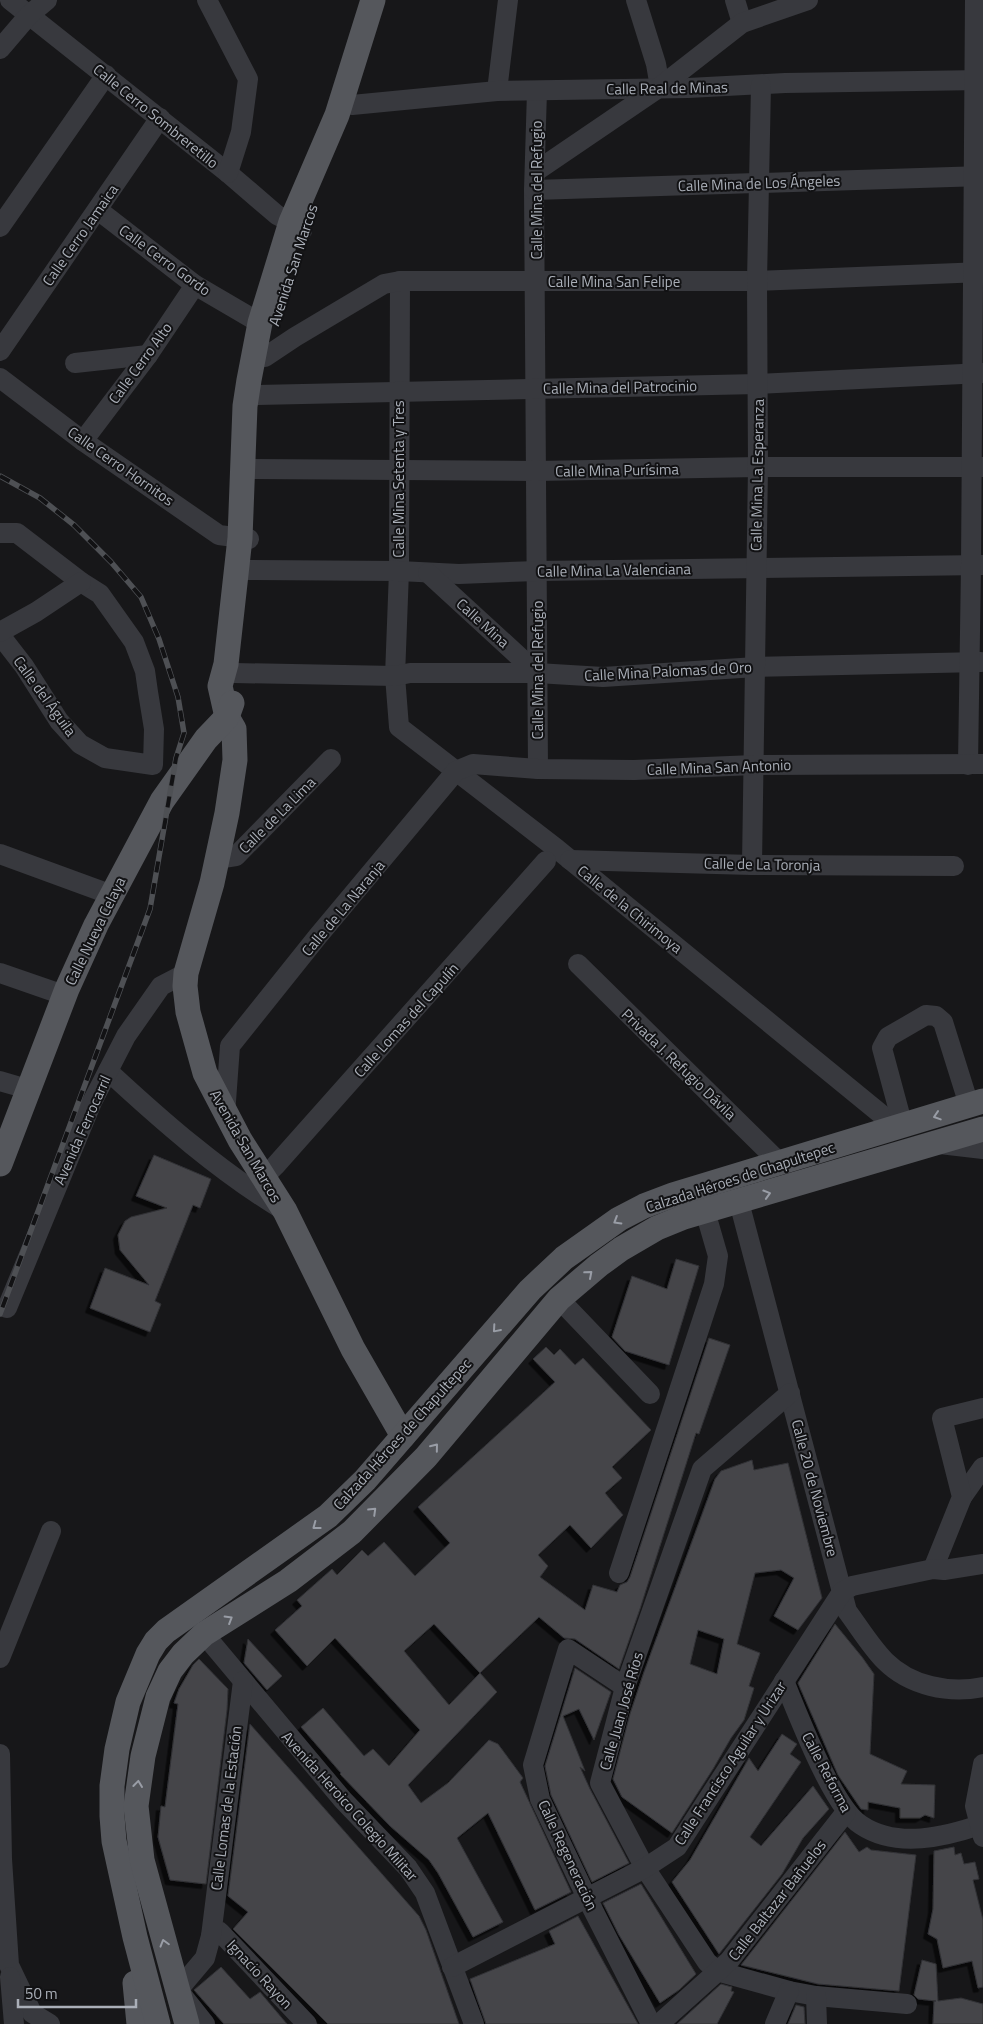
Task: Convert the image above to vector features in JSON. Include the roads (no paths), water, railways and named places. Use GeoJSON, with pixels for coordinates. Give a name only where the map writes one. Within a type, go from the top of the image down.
{"type":"FeatureCollection","features":[{"type":"Feature","properties":{"kind":"main road","name":"Avenida San Marcos"},"geometry":{"type":"LineString","coordinates":[[227,680],[246,570],[245,406],[260,323],[337,115],[373,0]]}},
{"type":"Feature","properties":{"kind":"main road","name":"Avenida San Marcos"},"geometry":{"type":"LineString","coordinates":[[384,0],[352,105],[296,227],[257,396],[245,539],[226,664],[227,680],[237,690],[227,717],[234,729],[235,760],[227,813],[217,860],[186,973],[185,986],[188,1012],[205,1073],[225,1115],[285,1211],[353,1349],[404,1436]]}},
{"type":"Feature","properties":{"kind":"main road","name":"Calle Nueva Celaya"},"geometry":{"type":"LineString","coordinates":[[0,1164],[67,989],[108,893],[161,778],[187,745],[227,680]]}},
{"type":"Feature","properties":{"kind":"main road","name":"Calle Nueva Celaya"},"geometry":{"type":"LineString","coordinates":[[0,1133],[9,1084],[66,966],[173,783],[206,739],[227,717]]}},
{"type":"Feature","properties":{"kind":"main road","name":"Calzada Héroes de Chapultepec"},"geometry":{"type":"LineString","coordinates":[[158,2024],[114,1841],[112,1786],[117,1748],[128,1702],[148,1654],[156,1640],[328,1516],[365,1480],[530,1290],[564,1258],[619,1219],[644,1206],[673,1196],[976,1103]]}},
{"type":"Feature","properties":{"kind":"main road","name":"Calzada Héroes de Chapultepec"},"geometry":{"type":"LineString","coordinates":[[187,2024],[142,1860],[136,1806],[143,1756],[158,1697],[170,1671],[184,1654],[204,1634],[288,1581],[352,1532],[426,1458],[559,1299],[599,1264],[636,1239],[666,1225],[705,1211],[983,1129]]}},
{"type":"Feature","properties":{"kind":"main road"},"geometry":{"type":"LineString","coordinates":[[127,1900],[139,2024]]}},
{"type":"Feature","properties":{"kind":"street","name":"Calle Cerro Sombreretillo"},"geometry":{"type":"LineString","coordinates":[[10,0],[160,118],[277,215],[296,227]]}},
{"type":"Feature","properties":{"kind":"street"},"geometry":{"type":"LineString","coordinates":[[0,49],[29,15],[47,0]]}},
{"type":"Feature","properties":{"kind":"street"},"geometry":{"type":"LineString","coordinates":[[207,0],[248,79],[241,132],[228,173]]}},
{"type":"Feature","properties":{"kind":"street"},"geometry":{"type":"LineString","coordinates":[[497,91],[508,0]]}},
{"type":"Feature","properties":{"kind":"street"},"geometry":{"type":"LineString","coordinates":[[636,0],[656,64],[660,87]]}},
{"type":"Feature","properties":{"kind":"street"},"geometry":{"type":"LineString","coordinates":[[735,0],[742,23]]}},
{"type":"Feature","properties":{"kind":"street"},"geometry":{"type":"LineString","coordinates":[[534,181],[742,23],[808,0]]}},
{"type":"Feature","properties":{"kind":"street"},"geometry":{"type":"LineString","coordinates":[[974,0],[979,80],[975,764]]}},
{"type":"Feature","properties":{"kind":"street"},"geometry":{"type":"LineString","coordinates":[[0,228],[106,75]]}},
{"type":"Feature","properties":{"kind":"street","name":"Calle Real de Minas"},"geometry":{"type":"LineString","coordinates":[[352,105],[497,91],[979,80]]}},
{"type":"Feature","properties":{"kind":"street","name":"Calle Mina La Esperanza"},"geometry":{"type":"LineString","coordinates":[[752,865],[758,467],[757,281],[761,85]]}},
{"type":"Feature","properties":{"kind":"street","name":"Calle Mina del Refugio"},"geometry":{"type":"LineString","coordinates":[[537,91],[534,181],[537,388],[538,769]]}},
{"type":"Feature","properties":{"kind":"street","name":"Calle Cerro Jamaica"},"geometry":{"type":"LineString","coordinates":[[0,351],[160,118]]}},
{"type":"Feature","properties":{"kind":"street","name":"Calle Mina de Los Ángeles"},"geometry":{"type":"LineString","coordinates":[[534,181],[760,184],[852,179],[978,176]]}},
{"type":"Feature","properties":{"kind":"street","name":"Calle Cerro Gordo"},"geometry":{"type":"LineString","coordinates":[[98,210],[195,285],[260,323]]}},
{"type":"Feature","properties":{"kind":"street","name":"Calle Mina San Felipe"},"geometry":{"type":"LineString","coordinates":[[265,357],[294,337],[384,284],[400,281],[757,281],[978,272]]}},
{"type":"Feature","properties":{"kind":"street","name":"Calle Mina Setenta y Tres"},"geometry":{"type":"LineString","coordinates":[[395,676],[399,571],[398,392],[400,281]]}},
{"type":"Feature","properties":{"kind":"street","name":"Calle Cerro Alto"},"geometry":{"type":"LineString","coordinates":[[83,441],[148,355],[195,285]]}},
{"type":"Feature","properties":{"kind":"street"},"geometry":{"type":"LineString","coordinates":[[75,363],[148,355]]}},
{"type":"Feature","properties":{"kind":"street","name":"Calle Mina del Patrocinio"},"geometry":{"type":"LineString","coordinates":[[257,396],[758,384],[978,373]]}},
{"type":"Feature","properties":{"kind":"street","name":"Calle Cerro Hornitos"},"geometry":{"type":"LineString","coordinates":[[0,378],[83,441],[219,535],[245,539]]}},
{"type":"Feature","properties":{"kind":"street","name":"Calle Mina Purísima"},"geometry":{"type":"LineString","coordinates":[[252,469],[536,471],[758,467],[977,468]]}},
{"type":"Feature","properties":{"kind":"street"},"geometry":{"type":"LineString","coordinates":[[0,634],[81,582],[8,533]]}},
{"type":"Feature","properties":{"kind":"street","name":"Calle Mina La Valenciana"},"geometry":{"type":"LineString","coordinates":[[246,570],[399,571],[459,574],[537,571],[977,565]]}},
{"type":"Feature","properties":{"kind":"street","name":"Calle Mina"},"geometry":{"type":"LineString","coordinates":[[428,573],[537,673]]}},
{"type":"Feature","properties":{"kind":"street","name":"Calle del Águila"},"geometry":{"type":"LineString","coordinates":[[0,634],[24,666],[59,721],[80,744],[105,758],[153,764],[154,730],[144,671],[134,642],[100,594],[81,582]]}},
{"type":"Feature","properties":{"kind":"street","name":"Calle Mina Palomas de Oro"},"geometry":{"type":"LineString","coordinates":[[227,680],[395,676],[410,673],[537,673],[603,677],[756,667],[976,662]]}},
{"type":"Feature","properties":{"kind":"street","name":"Calle de la Chirimoya"},"geometry":{"type":"LineString","coordinates":[[395,676],[399,727],[570,860],[900,1127]]}},
{"type":"Feature","properties":{"kind":"street","name":"Calle de La Lima"},"geometry":{"type":"LineString","coordinates":[[217,860],[236,856],[331,759]]}},
{"type":"Feature","properties":{"kind":"street","name":"Calle Mina San Antonio"},"geometry":{"type":"LineString","coordinates":[[456,770],[473,764],[538,769],[634,770],[754,765],[975,764]]}},
{"type":"Feature","properties":{"kind":"street","name":"Calle de La Naranja"},"geometry":{"type":"LineString","coordinates":[[225,1115],[230,1046],[456,770]]}},
{"type":"Feature","properties":{"kind":"street"},"geometry":{"type":"LineString","coordinates":[[0,854],[108,893]]}},
{"type":"Feature","properties":{"kind":"street","name":"Calle de La Toronja"},"geometry":{"type":"LineString","coordinates":[[570,860],[752,865],[954,866]]}},
{"type":"Feature","properties":{"kind":"street","name":"Calle Lomas del Capulín"},"geometry":{"type":"LineString","coordinates":[[264,1177],[302,1137],[546,862]]}},
{"type":"Feature","properties":{"kind":"street","name":"Privada J. Refugio Dávila"},"geometry":{"type":"LineString","coordinates":[[578,964],[780,1163]]}},
{"type":"Feature","properties":{"kind":"street"},"geometry":{"type":"LineString","coordinates":[[0,973],[55,992]]}},
{"type":"Feature","properties":{"kind":"street","name":"Avenida Ferrocarril"},"geometry":{"type":"LineString","coordinates":[[7,1308],[92,1102],[126,1036],[161,986],[186,973]]}},
{"type":"Feature","properties":{"kind":"street"},"geometry":{"type":"LineString","coordinates":[[900,1127],[882,1048],[888,1037],[926,1015],[936,1016],[943,1022],[976,1103]]}},
{"type":"Feature","properties":{"kind":"street"},"geometry":{"type":"LineString","coordinates":[[108,1071],[157,1117],[252,1191],[285,1211]]}},
{"type":"Feature","properties":{"kind":"street"},"geometry":{"type":"LineString","coordinates":[[936,1143],[983,1149]]}},
{"type":"Feature","properties":{"kind":"street","name":"Calle 20 de Noviembre"},"geometry":{"type":"LineString","coordinates":[[739,1202],[847,1611],[885,1661],[900,1672],[917,1681],[946,1689],[983,1687]]}},
{"type":"Feature","properties":{"kind":"street"},"geometry":{"type":"LineString","coordinates":[[619,1573],[714,1284],[718,1256],[705,1211]]}},
{"type":"Feature","properties":{"kind":"street"},"geometry":{"type":"LineString","coordinates":[[559,1299],[650,1394]]}},
{"type":"Feature","properties":{"kind":"street","name":"Calle Juan José Ríos"},"geometry":{"type":"LineString","coordinates":[[716,1971],[707,1962],[645,1868],[600,1783],[625,1687],[702,1469],[790,1393]]}},
{"type":"Feature","properties":{"kind":"street"},"geometry":{"type":"LineString","coordinates":[[962,1497],[942,1418],[983,1408]]}},
{"type":"Feature","properties":{"kind":"street"},"geometry":{"type":"LineString","coordinates":[[933,1569],[962,1497],[983,1467]]}},
{"type":"Feature","properties":{"kind":"street"},"geometry":{"type":"LineString","coordinates":[[0,1658],[51,1531]]}},
{"type":"Feature","properties":{"kind":"street"},"geometry":{"type":"LineString","coordinates":[[842,1592],[852,1586],[933,1569],[944,1570],[983,1564]]}},
{"type":"Feature","properties":{"kind":"street","name":"Calle Francisco Aguilar y Urizar"},"geometry":{"type":"LineString","coordinates":[[452,1967],[645,1868],[677,1847],[842,1592]]}},
{"type":"Feature","properties":{"kind":"street","name":"Avenida Heroico Colegio Militar"},"geometry":{"type":"LineString","coordinates":[[204,1634],[343,1800],[408,1868],[426,1893],[474,2024]]}},
{"type":"Feature","properties":{"kind":"street","name":"Calle Regeneración"},"geometry":{"type":"LineString","coordinates":[[625,1687],[568,1649],[533,1765],[540,1799],[587,1898],[651,2024]]}},
{"type":"Feature","properties":{"kind":"street","name":"Calle Lomas de la Estación"},"geometry":{"type":"LineString","coordinates":[[178,1990],[204,1958],[211,1936],[243,1681]]}},
{"type":"Feature","properties":{"kind":"street","name":"Calle Reforma"},"geometry":{"type":"LineString","coordinates":[[784,1681],[823,1769],[846,1812],[861,1826],[894,1837],[926,1838],[982,1829]]}},
{"type":"Feature","properties":{"kind":"street"},"geometry":{"type":"LineString","coordinates":[[0,1754],[2,1859],[14,2024]]}},
{"type":"Feature","properties":{"kind":"street"},"geometry":{"type":"LineString","coordinates":[[982,1829],[975,1806],[983,1764]]}},
{"type":"Feature","properties":{"kind":"street","name":"Calle Baltazar Bañuelos"},"geometry":{"type":"LineString","coordinates":[[659,2024],[729,1961],[846,1812]]}},
{"type":"Feature","properties":{"kind":"street","name":"Ignacio Rayon"},"geometry":{"type":"LineString","coordinates":[[211,1936],[220,1932],[307,2024]]}},
{"type":"Feature","properties":{"kind":"street"},"geometry":{"type":"LineString","coordinates":[[0,2001],[9,1965]]}},
{"type":"Feature","properties":{"kind":"street"},"geometry":{"type":"LineString","coordinates":[[9,1965],[32,2013],[50,2024]]}},
{"type":"Feature","properties":{"kind":"street"},"geometry":{"type":"LineString","coordinates":[[716,1971],[789,1991],[816,1996],[907,2004]]}},
{"type":"Feature","properties":{"kind":"street"},"geometry":{"type":"LineString","coordinates":[[178,1990],[205,2024]]}},
{"type":"Feature","properties":{"kind":"street"},"geometry":{"type":"LineString","coordinates":[[775,2024],[789,1991]]}},
{"type":"Feature","properties":{"kind":"street"},"geometry":{"type":"LineString","coordinates":[[816,1996],[818,2024]]}},
{"type":"Feature","properties":{"kind":"railway"},"geometry":{"type":"LineString","coordinates":[[0,476],[40,498],[74,525],[111,562],[141,597],[159,639],[178,697],[184,733],[176,758],[150,909],[0,1314]]}}]}
